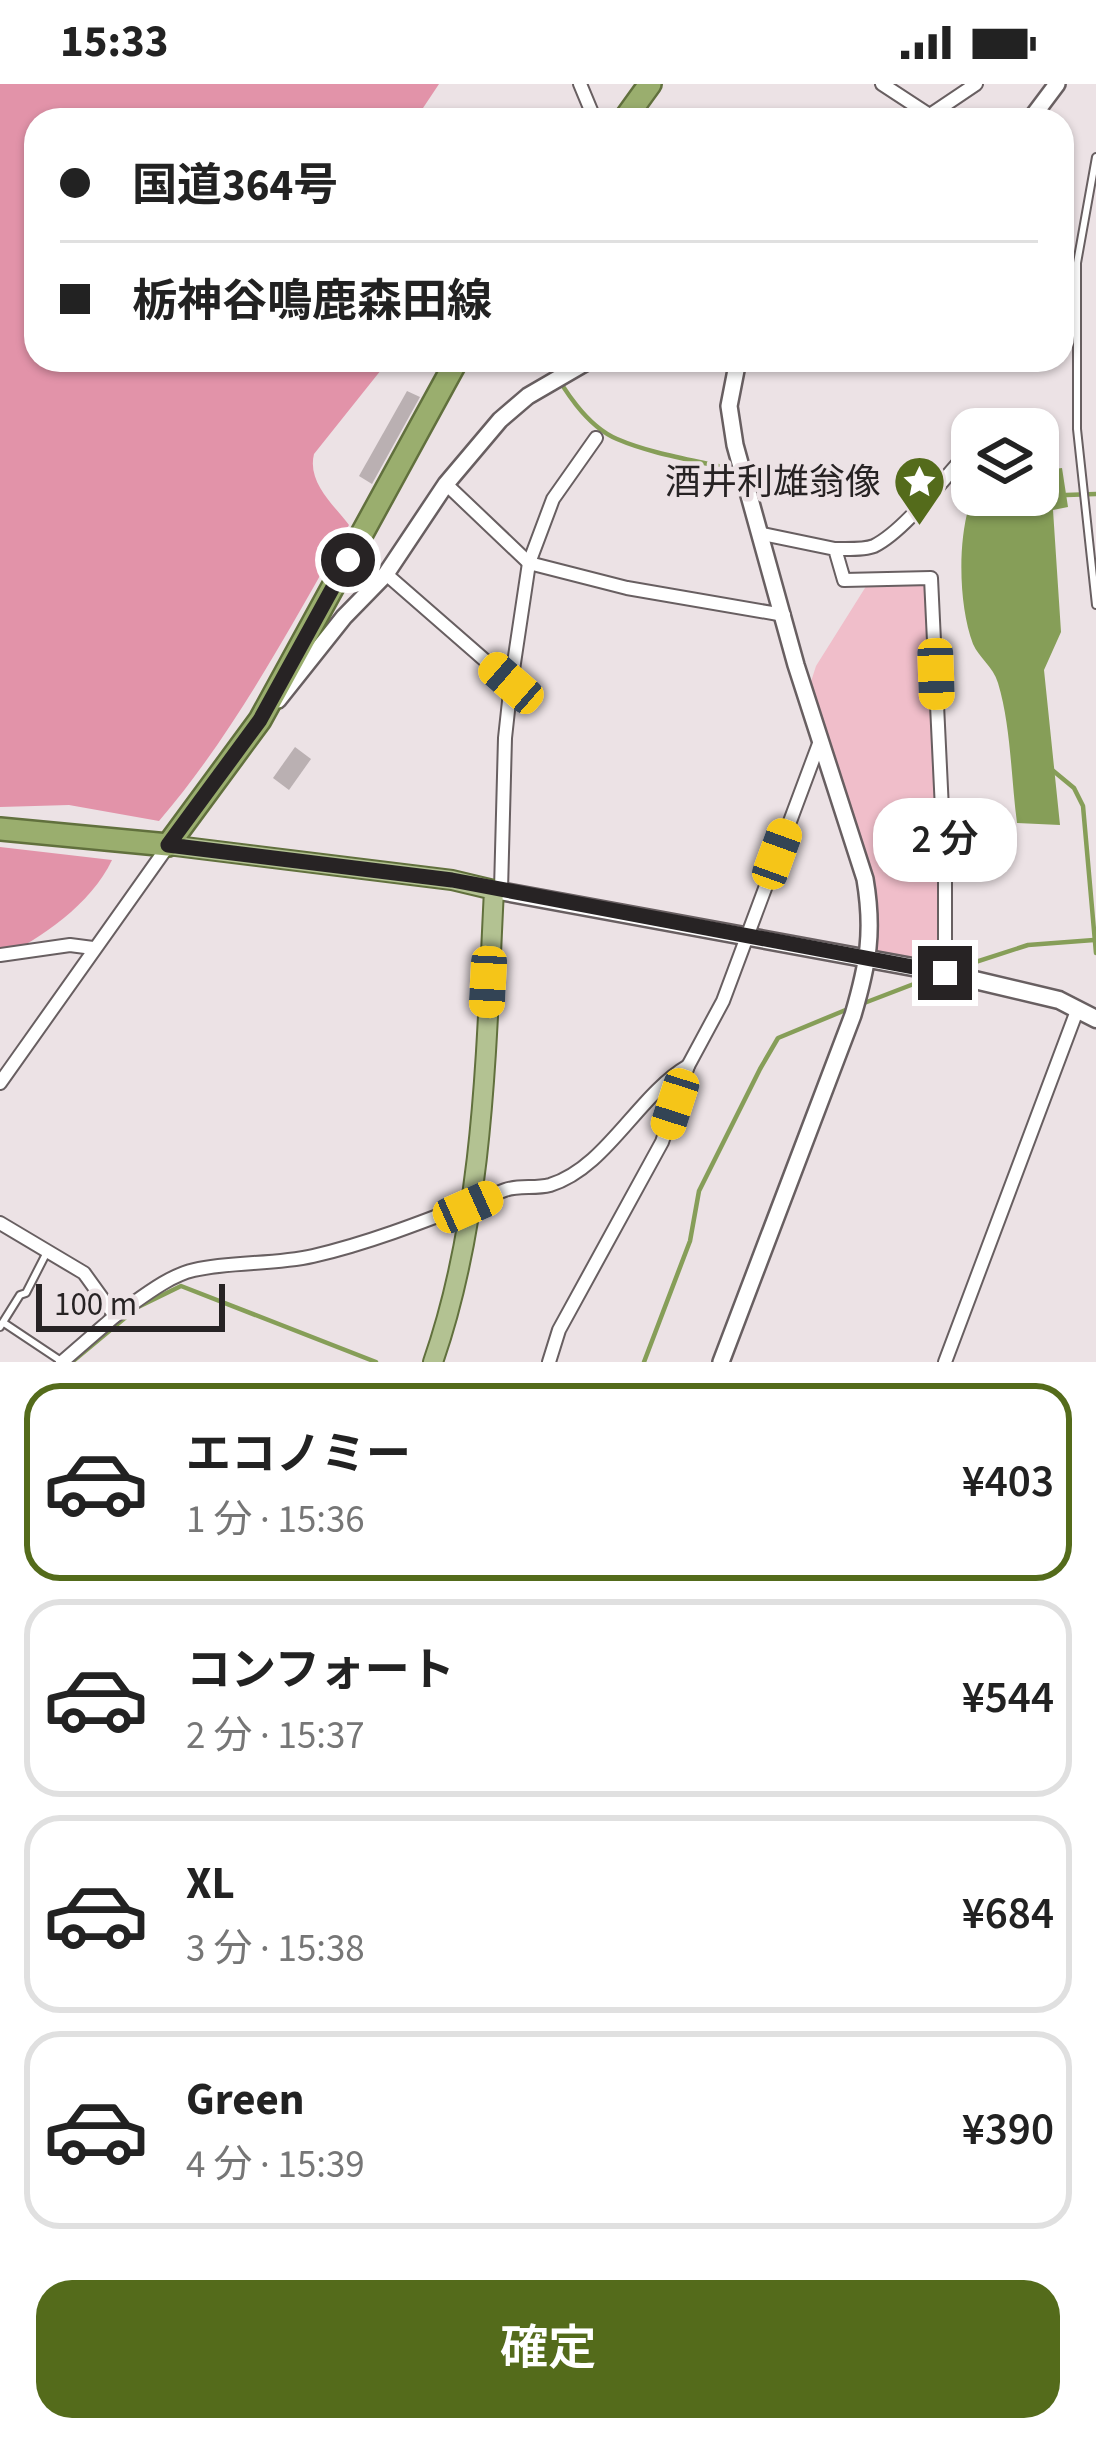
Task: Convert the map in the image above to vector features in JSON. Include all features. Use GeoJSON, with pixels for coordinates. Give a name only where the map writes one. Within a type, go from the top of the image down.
{"type":"FeatureCollection","features":[{"type":"Feature","properties":{"kind":"highway"},"geometry":{"type":"LineString","coordinates":[[0,829],[168,845],[260,720],[450,372]]}},
{"type":"Feature","properties":{"kind":"main road"},"geometry":{"type":"LineString","coordinates":[[168,845],[452,880],[676,921],[945,973],[1033,993],[1088,1014]]}},
{"type":"Feature","properties":{"kind":"main road"},"geometry":{"type":"LineString","coordinates":[[434,1362],[450,1313],[468,1207],[497,890]]}},
{"type":"Feature","properties":{"kind":"street"},"geometry":{"type":"LineString","coordinates":[[882,84],[919,108]]}},
{"type":"Feature","properties":{"kind":"street"},"geometry":{"type":"LineString","coordinates":[[945,108],[976,84]]}},
{"type":"Feature","properties":{"kind":"street"},"geometry":{"type":"LineString","coordinates":[[260,720],[344,617],[386,574],[446,484],[500,421],[528,396],[569,372]]}},
{"type":"Feature","properties":{"kind":"street"},"geometry":{"type":"LineString","coordinates":[[721,1362],[853,1015],[870,960],[871,913],[866,879],[820,741],[735,445],[729,406],[736,372]]}},
{"type":"Feature","properties":{"kind":"street"},"geometry":{"type":"LineString","coordinates":[[497,890],[505,738],[529,563],[553,499],[596,438]]}},
{"type":"Feature","properties":{"kind":"street"},"geometry":{"type":"LineString","coordinates":[[763,534],[835,549],[872,547],[921,507],[951,470]]}},
{"type":"Feature","properties":{"kind":"street"},"geometry":{"type":"LineString","coordinates":[[446,484],[529,563],[627,588],[784,615]]}},
{"type":"Feature","properties":{"kind":"street"},"geometry":{"type":"LineString","coordinates":[[835,549],[844,580],[931,578],[945,973]]}},
{"type":"Feature","properties":{"kind":"street"},"geometry":{"type":"LineString","coordinates":[[386,574],[511,683]]}},
{"type":"Feature","properties":{"kind":"street"},"geometry":{"type":"LineString","coordinates":[[549,1362],[560,1330],[662,1142],[688,1066],[722,1001],[820,741]]}},
{"type":"Feature","properties":{"kind":"street"},"geometry":{"type":"LineString","coordinates":[[0,1083],[168,845]]}},
{"type":"Feature","properties":{"kind":"street"},"geometry":{"type":"LineString","coordinates":[[0,955],[70,945],[93,948]]}},
{"type":"Feature","properties":{"kind":"street"},"geometry":{"type":"LineString","coordinates":[[945,1362],[1088,1014]]}},
{"type":"Feature","properties":{"kind":"street"},"geometry":{"type":"LineString","coordinates":[[62,1362],[115,1316],[190,1270],[316,1256],[468,1207],[510,1188],[550,1184],[584,1166],[661,1082],[688,1066]]}},
{"type":"Feature","properties":{"kind":"street"},"geometry":{"type":"LineString","coordinates":[[0,1223],[84,1273],[115,1316]]}},
{"type":"Feature","properties":{"kind":"lane"},"geometry":{"type":"LineString","coordinates":[[1096,158],[1077,263],[1077,429],[1096,605]]}},
{"type":"Feature","properties":{"kind":"lane"},"geometry":{"type":"LineString","coordinates":[[48,1250],[26,1293],[2,1325],[62,1362]]}},
{"type":"Feature","properties":{"kind":"shaded area"},"geometry":{"type":"Polygon","coordinates":[[[0,84],[439,84],[423,108],[24,108],[24,372],[379,372],[314,454],[318,483],[349,525],[237,715],[159,821],[69,805],[0,807],[0,84]]]}},
{"type":"Feature","properties":{"kind":"shaded area"},"geometry":{"type":"Polygon","coordinates":[[[1059,468],[1068,507],[1059,509],[1059,468]]]}},
{"type":"Feature","properties":{"kind":"shaded area"},"geometry":{"type":"Polygon","coordinates":[[[967,516],[1053,516],[1061,632],[1044,670],[1060,825],[1017,823],[1002,700],[996,677],[973,644],[964,609],[967,516]]]}},
{"type":"Feature","properties":{"kind":"shaded area"},"geometry":{"type":"Polygon","coordinates":[[[931,578],[945,973],[870,960],[871,913],[808,691],[816,666],[870,580],[931,578]]]}},
{"type":"Feature","properties":{"kind":"shaded area"},"geometry":{"type":"Polygon","coordinates":[[[0,847],[112,860],[92,891],[64,918],[0,958],[0,847]]]}},
{"type":"Feature","properties":{"kind":"building"},"geometry":{"type":"Polygon","coordinates":[[[407,391],[420,397],[372,484],[359,476],[407,391]]]}},
{"type":"Feature","properties":{"kind":"building"},"geometry":{"type":"Polygon","coordinates":[[[295,747],[311,759],[289,790],[273,778],[295,747]]]}},
{"type":"Feature","properties":{"kind":"waterway"},"geometry":{"type":"LineString","coordinates":[[554,372],[576,405],[617,439],[739,471]]}},
{"type":"Feature","properties":{"kind":"waterway"},"geometry":{"type":"LineString","coordinates":[[1066,495],[1096,494]]}},
{"type":"Feature","properties":{"kind":"waterway"},"geometry":{"type":"LineString","coordinates":[[1051,769],[1074,788],[1083,806],[1096,953]]}},
{"type":"Feature","properties":{"kind":"waterway"},"geometry":{"type":"LineString","coordinates":[[954,969],[1028,945],[1094,940]]}},
{"type":"Feature","properties":{"kind":"waterway"},"geometry":{"type":"LineString","coordinates":[[859,1005],[932,977]]}},
{"type":"Feature","properties":{"kind":"waterway"},"geometry":{"type":"LineString","coordinates":[[644,1362],[690,1241],[699,1191],[760,1069],[778,1038],[848,1009]]}},
{"type":"Feature","properties":{"kind":"waterway"},"geometry":{"type":"LineString","coordinates":[[72,1362],[138,1307],[181,1286],[376,1362]]}},
{"type":"Feature","properties":{"kind":"place","name":"酒井利雄翁像"},"geometry":{"type":"Point","coordinates":[920,527]}},
{"type":"Feature","properties":{"kind":"route"},"geometry":{"type":"LineString","coordinates":[[348,560],[260,720],[168,845],[452,880],[945,973]]}}]}
